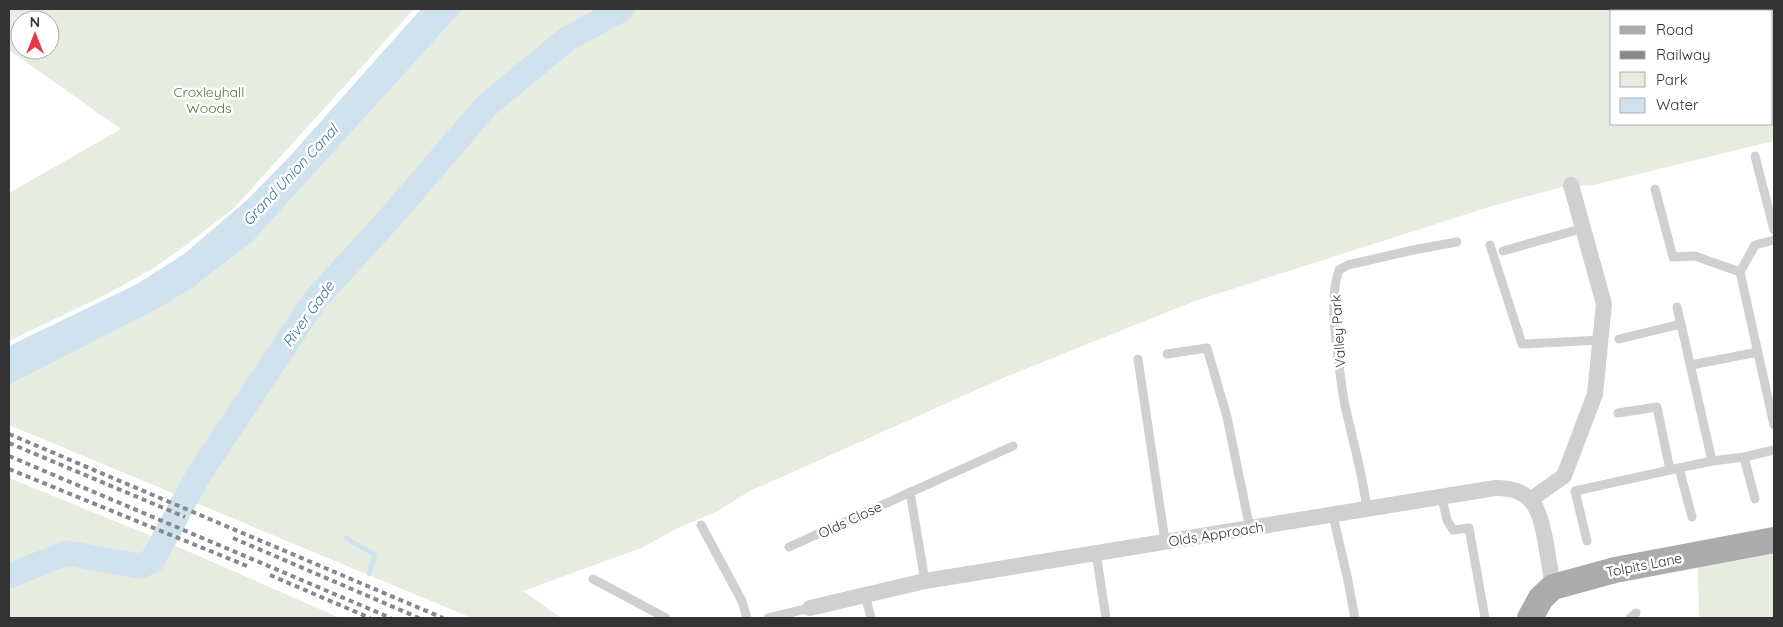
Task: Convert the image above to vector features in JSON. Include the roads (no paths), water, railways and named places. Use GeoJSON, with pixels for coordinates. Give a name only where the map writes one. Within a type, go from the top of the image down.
{"type":"FeatureCollection","features":[{"type":"Feature","properties":{"kind":"main road","name":"Tolpits Lane"},"geometry":{"type":"LineString","coordinates":[[1553,587],[1615,570],[1774,540]]}},
{"type":"Feature","properties":{"kind":"main road"},"geometry":{"type":"LineString","coordinates":[[1530,618],[1541,598],[1553,587]]}},
{"type":"Feature","properties":{"kind":"street"},"geometry":{"type":"LineString","coordinates":[[1553,587],[1542,522],[1539,513],[1530,500],[1564,476],[1595,394],[1604,304],[1571,185]]}},
{"type":"Feature","properties":{"kind":"street","name":"Olds Approach"},"geometry":{"type":"LineString","coordinates":[[810,608],[925,582],[1495,488],[1506,488],[1522,493],[1530,500]]}},
{"type":"Feature","properties":{"kind":"lane"},"geometry":{"type":"LineString","coordinates":[[1755,156],[1774,230]]}},
{"type":"Feature","properties":{"kind":"lane"},"geometry":{"type":"LineString","coordinates":[[1655,190],[1673,256],[1695,256],[1740,272]]}},
{"type":"Feature","properties":{"kind":"lane"},"geometry":{"type":"LineString","coordinates":[[1503,250],[1584,228]]}},
{"type":"Feature","properties":{"kind":"lane"},"geometry":{"type":"LineString","coordinates":[[1774,240],[1755,245],[1740,272],[1774,425]]}},
{"type":"Feature","properties":{"kind":"lane","name":"Valley Park"},"geometry":{"type":"LineString","coordinates":[[1367,510],[1364,485],[1345,404],[1339,360],[1334,314],[1335,282],[1339,270],[1348,265],[1457,242]]}},
{"type":"Feature","properties":{"kind":"lane"},"geometry":{"type":"LineString","coordinates":[[1490,245],[1522,344],[1601,340]]}},
{"type":"Feature","properties":{"kind":"lane"},"geometry":{"type":"LineString","coordinates":[[1677,307],[1712,461]]}},
{"type":"Feature","properties":{"kind":"lane"},"geometry":{"type":"LineString","coordinates":[[1619,339],[1681,324]]}},
{"type":"Feature","properties":{"kind":"lane"},"geometry":{"type":"LineString","coordinates":[[1167,354],[1207,348],[1227,417],[1250,529]]}},
{"type":"Feature","properties":{"kind":"lane"},"geometry":{"type":"LineString","coordinates":[[1691,365],[1758,352]]}},
{"type":"Feature","properties":{"kind":"lane"},"geometry":{"type":"LineString","coordinates":[[1138,359],[1165,542]]}},
{"type":"Feature","properties":{"kind":"lane"},"geometry":{"type":"LineString","coordinates":[[1618,413],[1658,407],[1675,469],[1692,517]]}},
{"type":"Feature","properties":{"kind":"lane","name":"Olds Close"},"geometry":{"type":"LineString","coordinates":[[789,548],[1013,446]]}},
{"type":"Feature","properties":{"kind":"lane"},"geometry":{"type":"LineString","coordinates":[[1587,541],[1575,492],[1712,461],[1744,457],[1774,450]]}},
{"type":"Feature","properties":{"kind":"lane"},"geometry":{"type":"LineString","coordinates":[[1744,457],[1755,499]]}},
{"type":"Feature","properties":{"kind":"lane"},"geometry":{"type":"LineString","coordinates":[[910,492],[925,582]]}},
{"type":"Feature","properties":{"kind":"lane"},"geometry":{"type":"LineString","coordinates":[[1442,498],[1447,520],[1453,530],[1469,528],[1485,618]]}},
{"type":"Feature","properties":{"kind":"lane"},"geometry":{"type":"LineString","coordinates":[[1333,516],[1355,618]]}},
{"type":"Feature","properties":{"kind":"lane"},"geometry":{"type":"LineString","coordinates":[[701,525],[742,601],[747,618]]}},
{"type":"Feature","properties":{"kind":"lane"},"geometry":{"type":"LineString","coordinates":[[1096,553],[1106,618]]}},
{"type":"Feature","properties":{"kind":"lane"},"geometry":{"type":"LineString","coordinates":[[593,579],[666,618]]}},
{"type":"Feature","properties":{"kind":"lane"},"geometry":{"type":"LineString","coordinates":[[865,595],[871,618]]}},
{"type":"Feature","properties":{"kind":"lane"},"geometry":{"type":"LineString","coordinates":[[768,618],[810,608]]}},
{"type":"Feature","properties":{"kind":"water","name":"Grand Union Canal"},"geometry":{"type":"Polygon","coordinates":[[[421,9],[463,9],[254,240],[195,286],[163,306],[9,385],[9,346],[137,284],[184,254],[248,199],[290,156],[421,9]]]}},
{"type":"Feature","properties":{"kind":"waterway","name":"River Gade"},"geometry":{"type":"LineString","coordinates":[[9,576],[67,553],[140,566],[152,561],[198,476],[315,300],[389,219],[486,106],[567,39],[622,9]]}},
{"type":"Feature","properties":{"kind":"waterway"},"geometry":{"type":"LineString","coordinates":[[346,538],[375,555],[369,574]]}},
{"type":"Feature","properties":{"kind":"railway"},"geometry":{"type":"LineString","coordinates":[[9,434],[443,618]]}},
{"type":"Feature","properties":{"kind":"railway"},"geometry":{"type":"LineString","coordinates":[[9,443],[185,517]]}},
{"type":"Feature","properties":{"kind":"railway"},"geometry":{"type":"LineString","coordinates":[[9,456],[391,618]]}},
{"type":"Feature","properties":{"kind":"railway"},"geometry":{"type":"LineString","coordinates":[[9,469],[247,566]]}},
{"type":"Feature","properties":{"kind":"railway"},"geometry":{"type":"LineString","coordinates":[[233,538],[419,618]]}},
{"type":"Feature","properties":{"kind":"railway"},"geometry":{"type":"LineString","coordinates":[[270,575],[370,618]]}},
{"type":"Feature","properties":{"kind":"park label","name":"Croxleyhall Woods"},"geometry":{"type":"Point","coordinates":[209,100]}}]}
